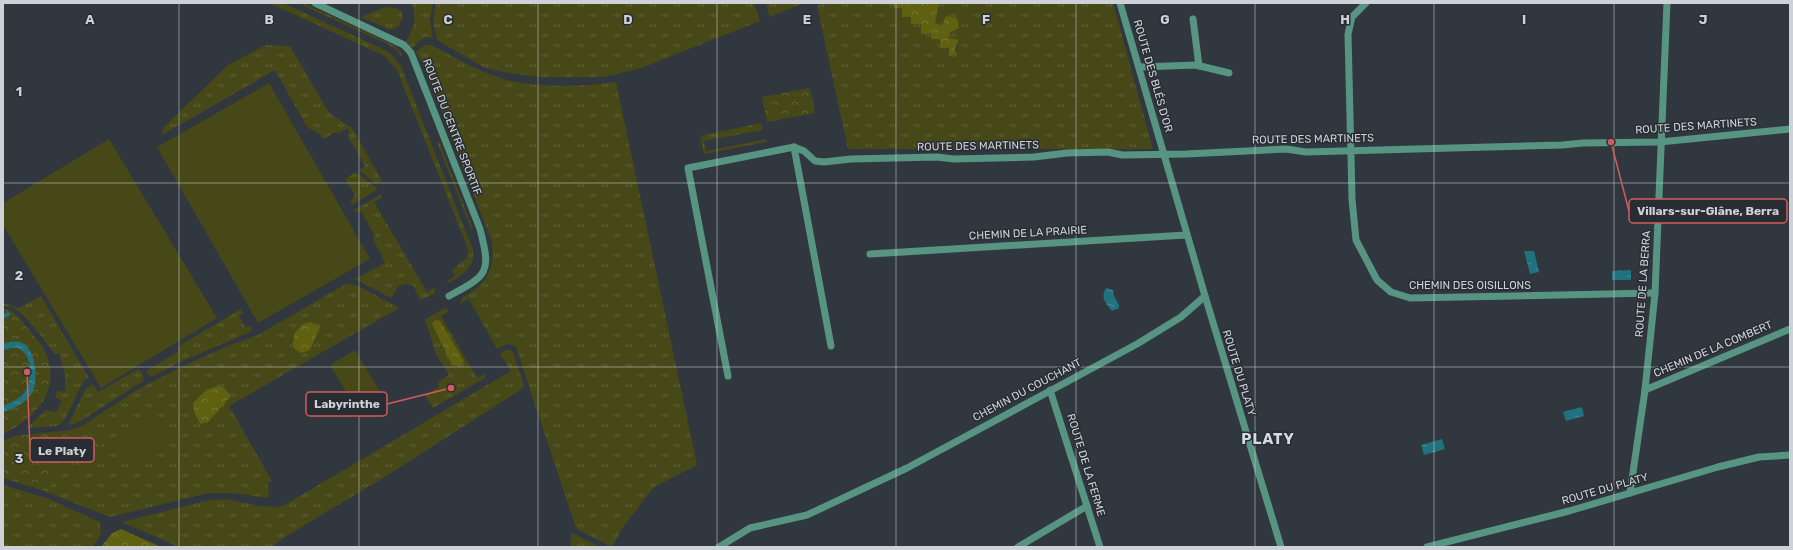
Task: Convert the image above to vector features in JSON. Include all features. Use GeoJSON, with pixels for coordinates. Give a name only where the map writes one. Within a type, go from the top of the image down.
{"type":"FeatureCollection","features":[{"type":"Feature","properties":{"kind":"street","name":"ROUTE DU CENTRE SPORTIF"},"geometry":{"type":"LineString","coordinates":[[315,3],[404,45],[410,52],[480,229],[487,256],[485,269],[478,279],[449,296]]}},
{"type":"Feature","properties":{"kind":"street","name":"ROUTE DES BLÉS D'OR"},"geometry":{"type":"LineString","coordinates":[[1120,3],[1165,154]]}},
{"type":"Feature","properties":{"kind":"street","name":"CHEMIN DES OISILLONS"},"geometry":{"type":"LineString","coordinates":[[1366,3],[1352,16],[1348,34],[1352,199],[1356,240],[1378,280],[1391,292],[1410,298],[1655,293]]}},
{"type":"Feature","properties":{"kind":"street","name":"ROUTE DE LA BERRA"},"geometry":{"type":"LineString","coordinates":[[1630,493],[1645,390],[1655,293],[1666,3]]}},
{"type":"Feature","properties":{"kind":"street"},"geometry":{"type":"LineString","coordinates":[[1193,19],[1200,66]]}},
{"type":"Feature","properties":{"kind":"street"},"geometry":{"type":"LineString","coordinates":[[1140,67],[1200,66],[1229,73]]}},
{"type":"Feature","properties":{"kind":"street","name":"ROUTE DES MARTINETS"},"geometry":{"type":"LineString","coordinates":[[794,147],[804,150],[815,161],[824,162],[858,159],[937,157],[954,159],[1026,157],[1067,153],[1101,153],[1122,155],[1237,153],[1258,150],[1286,149],[1306,152],[1562,145],[1583,142],[1660,142],[1790,129]]}},
{"type":"Feature","properties":{"kind":"street"},"geometry":{"type":"LineString","coordinates":[[728,376],[688,168],[794,147],[831,346]]}},
{"type":"Feature","properties":{"kind":"street"},"geometry":{"type":"LineString","coordinates":[[1165,154],[1186,235],[1205,296]]}},
{"type":"Feature","properties":{"kind":"street","name":"CHEMIN DE LA PRAIRIE"},"geometry":{"type":"LineString","coordinates":[[870,254],[1186,235]]}},
{"type":"Feature","properties":{"kind":"street","name":"CHEMIN DU COUCHANT"},"geometry":{"type":"LineString","coordinates":[[719,547],[750,528],[807,515],[907,468],[1149,336],[1181,317],[1205,296]]}},
{"type":"Feature","properties":{"kind":"street","name":"ROUTE DU PLATY"},"geometry":{"type":"LineString","coordinates":[[1205,296],[1281,547]]}},
{"type":"Feature","properties":{"kind":"street","name":"CHEMIN DE LA COMBERT"},"geometry":{"type":"LineString","coordinates":[[1645,390],[1790,329]]}},
{"type":"Feature","properties":{"kind":"street","name":"ROUTE DE LA FERME"},"geometry":{"type":"LineString","coordinates":[[1050,390],[1100,547]]}},
{"type":"Feature","properties":{"kind":"street","name":"ROUTE DU PLATY"},"geometry":{"type":"LineString","coordinates":[[1427,547],[1630,493],[1718,466],[1759,457],[1790,455]]}},
{"type":"Feature","properties":{"kind":"street"},"geometry":{"type":"LineString","coordinates":[[1018,547],[1087,506]]}},
{"type":"Feature","properties":{"kind":"green space"},"geometry":{"type":"Polygon","coordinates":[[[269,3],[283,3],[389,52],[401,66],[473,250],[470,266],[459,277],[449,283],[447,281],[455,276],[452,270],[467,258],[468,249],[397,70],[385,56],[269,3]]]}},
{"type":"Feature","properties":{"kind":"green space"},"geometry":{"type":"Polygon","coordinates":[[[303,3],[395,46],[402,54],[401,56],[394,48],[387,44],[302,5],[303,3]]]}},
{"type":"Feature","properties":{"kind":"green space"},"geometry":{"type":"Polygon","coordinates":[[[411,3],[433,3],[430,20],[433,38],[425,37],[412,48],[406,41],[411,32],[415,18],[411,3]]]}},
{"type":"Feature","properties":{"kind":"green space"},"geometry":{"type":"Polygon","coordinates":[[[436,3],[754,3],[760,21],[641,68],[604,77],[537,77],[485,68],[437,40],[433,21],[436,3]]]}},
{"type":"Feature","properties":{"kind":"green space"},"geometry":{"type":"Polygon","coordinates":[[[766,3],[804,3],[769,17],[766,3]]]}},
{"type":"Feature","properties":{"kind":"green space"},"geometry":{"type":"Polygon","coordinates":[[[824,3],[880,3],[902,8],[911,17],[940,39],[954,56],[959,40],[949,39],[950,32],[935,23],[939,3],[1113,3],[1153,149],[848,149],[817,6],[824,3]]]}},
{"type":"Feature","properties":{"kind":"green space"},"geometry":{"type":"Polygon","coordinates":[[[880,3],[939,3],[935,23],[942,26],[946,16],[957,18],[959,28],[950,32],[949,38],[959,40],[955,49],[957,55],[949,56],[949,48],[940,48],[940,39],[931,39],[931,34],[921,34],[921,24],[911,24],[911,17],[902,17],[902,8],[894,8],[894,5],[880,3]]]}},
{"type":"Feature","properties":{"kind":"green space"},"geometry":{"type":"Polygon","coordinates":[[[393,7],[402,12],[403,17],[399,26],[390,30],[361,17],[382,8],[393,7]]]}},
{"type":"Feature","properties":{"kind":"green space"},"geometry":{"type":"Polygon","coordinates":[[[266,45],[290,46],[329,113],[352,128],[382,181],[376,184],[359,170],[365,166],[347,135],[350,133],[347,128],[338,134],[336,132],[323,139],[319,134],[307,127],[275,70],[162,135],[163,128],[228,65],[266,45]]]}},
{"type":"Feature","properties":{"kind":"green space"},"geometry":{"type":"Polygon","coordinates":[[[425,45],[431,45],[491,75],[527,84],[574,86],[616,82],[697,465],[654,487],[623,527],[612,547],[577,529],[575,525],[516,347],[509,344],[497,349],[469,299],[460,304],[462,298],[483,282],[487,276],[492,261],[492,242],[424,66],[416,52],[425,45]]]}},
{"type":"Feature","properties":{"kind":"green space"},"geometry":{"type":"Polygon","coordinates":[[[269,83],[370,259],[258,323],[157,147],[269,83]]]}},
{"type":"Feature","properties":{"kind":"green space"},"geometry":{"type":"Polygon","coordinates":[[[810,88],[815,113],[767,122],[762,97],[810,88]]]}},
{"type":"Feature","properties":{"kind":"green space"},"geometry":{"type":"Polygon","coordinates":[[[761,123],[763,130],[704,141],[706,151],[766,139],[767,142],[704,154],[700,136],[761,123]]]}},
{"type":"Feature","properties":{"kind":"green space"},"geometry":{"type":"Polygon","coordinates":[[[109,139],[217,318],[101,388],[3,225],[3,203],[109,139]]]}},
{"type":"Feature","properties":{"kind":"green space"},"geometry":{"type":"Polygon","coordinates":[[[439,141],[473,229],[471,229],[437,142],[439,141]]]}},
{"type":"Feature","properties":{"kind":"green space"},"geometry":{"type":"Polygon","coordinates":[[[356,172],[378,189],[352,205],[350,203],[355,195],[345,179],[356,172]]]}},
{"type":"Feature","properties":{"kind":"green space"},"geometry":{"type":"Polygon","coordinates":[[[380,195],[382,197],[374,202],[427,292],[436,287],[434,294],[420,300],[413,285],[405,284],[398,286],[391,298],[355,279],[385,263],[373,240],[375,236],[361,211],[355,212],[354,210],[380,195]]]}},
{"type":"Feature","properties":{"kind":"green space"},"geometry":{"type":"Polygon","coordinates":[[[346,284],[356,285],[399,308],[229,406],[272,481],[267,484],[269,488],[268,498],[233,493],[208,493],[110,517],[44,491],[72,429],[82,426],[135,391],[181,367],[230,345],[258,335],[346,284]]]}},
{"type":"Feature","properties":{"kind":"green space"},"geometry":{"type":"Polygon","coordinates":[[[41,296],[89,378],[84,380],[65,419],[58,426],[27,428],[46,410],[56,412],[62,401],[55,397],[57,391],[65,392],[65,375],[59,353],[55,355],[47,343],[23,315],[12,307],[3,306],[3,303],[19,308],[41,296]]]}},
{"type":"Feature","properties":{"kind":"green space"},"geometry":{"type":"Polygon","coordinates":[[[445,308],[449,311],[441,316],[477,378],[486,374],[485,378],[433,408],[425,395],[440,386],[438,382],[449,375],[436,354],[425,319],[445,308]]]}},
{"type":"Feature","properties":{"kind":"green space"},"geometry":{"type":"Polygon","coordinates":[[[3,309],[11,311],[17,316],[42,346],[48,360],[51,374],[45,398],[37,409],[28,419],[3,434],[3,309]]]}},
{"type":"Feature","properties":{"kind":"green space"},"geometry":{"type":"Polygon","coordinates":[[[241,309],[243,314],[239,316],[246,328],[250,326],[252,328],[250,332],[178,363],[153,376],[148,375],[146,371],[179,351],[177,347],[241,309]]]}},
{"type":"Feature","properties":{"kind":"green space"},"geometry":{"type":"Polygon","coordinates":[[[435,320],[440,321],[464,361],[461,366],[452,365],[432,324],[435,320]]]}},
{"type":"Feature","properties":{"kind":"green space"},"geometry":{"type":"Polygon","coordinates":[[[311,322],[320,327],[310,350],[301,353],[293,347],[294,334],[303,324],[311,322]]]}},
{"type":"Feature","properties":{"kind":"green space"},"geometry":{"type":"Polygon","coordinates":[[[355,350],[382,395],[357,410],[330,365],[355,350]]]}},
{"type":"Feature","properties":{"kind":"green space"},"geometry":{"type":"Polygon","coordinates":[[[506,350],[513,352],[524,385],[523,388],[388,475],[271,547],[179,547],[122,522],[205,501],[226,499],[259,506],[283,506],[511,371],[500,354],[506,350]]]}},
{"type":"Feature","properties":{"kind":"green space"},"geometry":{"type":"Polygon","coordinates":[[[139,369],[144,377],[143,381],[84,419],[68,425],[86,388],[93,385],[98,392],[139,369]]]}},
{"type":"Feature","properties":{"kind":"green space"},"geometry":{"type":"Polygon","coordinates":[[[218,386],[224,388],[231,396],[208,422],[200,424],[194,412],[193,403],[206,390],[218,386]]]}},
{"type":"Feature","properties":{"kind":"green space"},"geometry":{"type":"Polygon","coordinates":[[[154,414],[171,441],[131,465],[114,439],[154,414]]]}},
{"type":"Feature","properties":{"kind":"green space"},"geometry":{"type":"Polygon","coordinates":[[[79,429],[103,441],[88,471],[59,465],[48,492],[3,478],[3,441],[15,436],[79,429]]]}},
{"type":"Feature","properties":{"kind":"green space"},"geometry":{"type":"Polygon","coordinates":[[[3,485],[49,499],[100,522],[101,533],[99,538],[92,547],[3,547],[3,485]]]}},
{"type":"Feature","properties":{"kind":"green space"},"geometry":{"type":"Polygon","coordinates":[[[121,529],[161,547],[101,547],[112,533],[121,529]]]}},
{"type":"Feature","properties":{"kind":"green space"},"geometry":{"type":"Polygon","coordinates":[[[572,533],[600,547],[570,547],[572,533]]]}},
{"type":"Feature","properties":{"kind":"water"},"geometry":{"type":"Polygon","coordinates":[[[1524,251],[1534,251],[1539,272],[1530,274],[1524,251]]]}},
{"type":"Feature","properties":{"kind":"water"},"geometry":{"type":"Polygon","coordinates":[[[1631,270],[1631,280],[1612,280],[1612,271],[1631,270]]]}},
{"type":"Feature","properties":{"kind":"water"},"geometry":{"type":"Polygon","coordinates":[[[1106,288],[1113,290],[1119,308],[1112,311],[1106,303],[1104,292],[1106,288]]]}},
{"type":"Feature","properties":{"kind":"water"},"geometry":{"type":"Polygon","coordinates":[[[20,342],[30,350],[35,365],[35,381],[32,393],[23,403],[3,412],[3,406],[17,399],[24,393],[27,389],[30,377],[28,358],[25,353],[17,348],[3,350],[3,344],[20,342]]]}},
{"type":"Feature","properties":{"kind":"water"},"geometry":{"type":"Polygon","coordinates":[[[1582,407],[1584,416],[1566,421],[1563,412],[1582,407]]]}},
{"type":"Feature","properties":{"kind":"water"},"geometry":{"type":"Polygon","coordinates":[[[1442,439],[1445,449],[1424,455],[1421,445],[1442,439]]]}},
{"type":"Feature","properties":{"kind":"waterway"},"geometry":{"type":"LineString","coordinates":[[3,317],[8,314]]}},
{"type":"Feature","properties":{"kind":"place","name":"Villars-sur-Glâne, Berra"},"geometry":{"type":"Point","coordinates":[1611,142]}},
{"type":"Feature","properties":{"kind":"place","name":"Le Platy"},"geometry":{"type":"Point","coordinates":[27,372]}},
{"type":"Feature","properties":{"kind":"place","name":"Labyrinthe"},"geometry":{"type":"Point","coordinates":[451,388]}},
{"type":"Feature","properties":{"kind":"district","name":"PLATY"},"geometry":{"type":"Point","coordinates":[1268,439]}}]}
